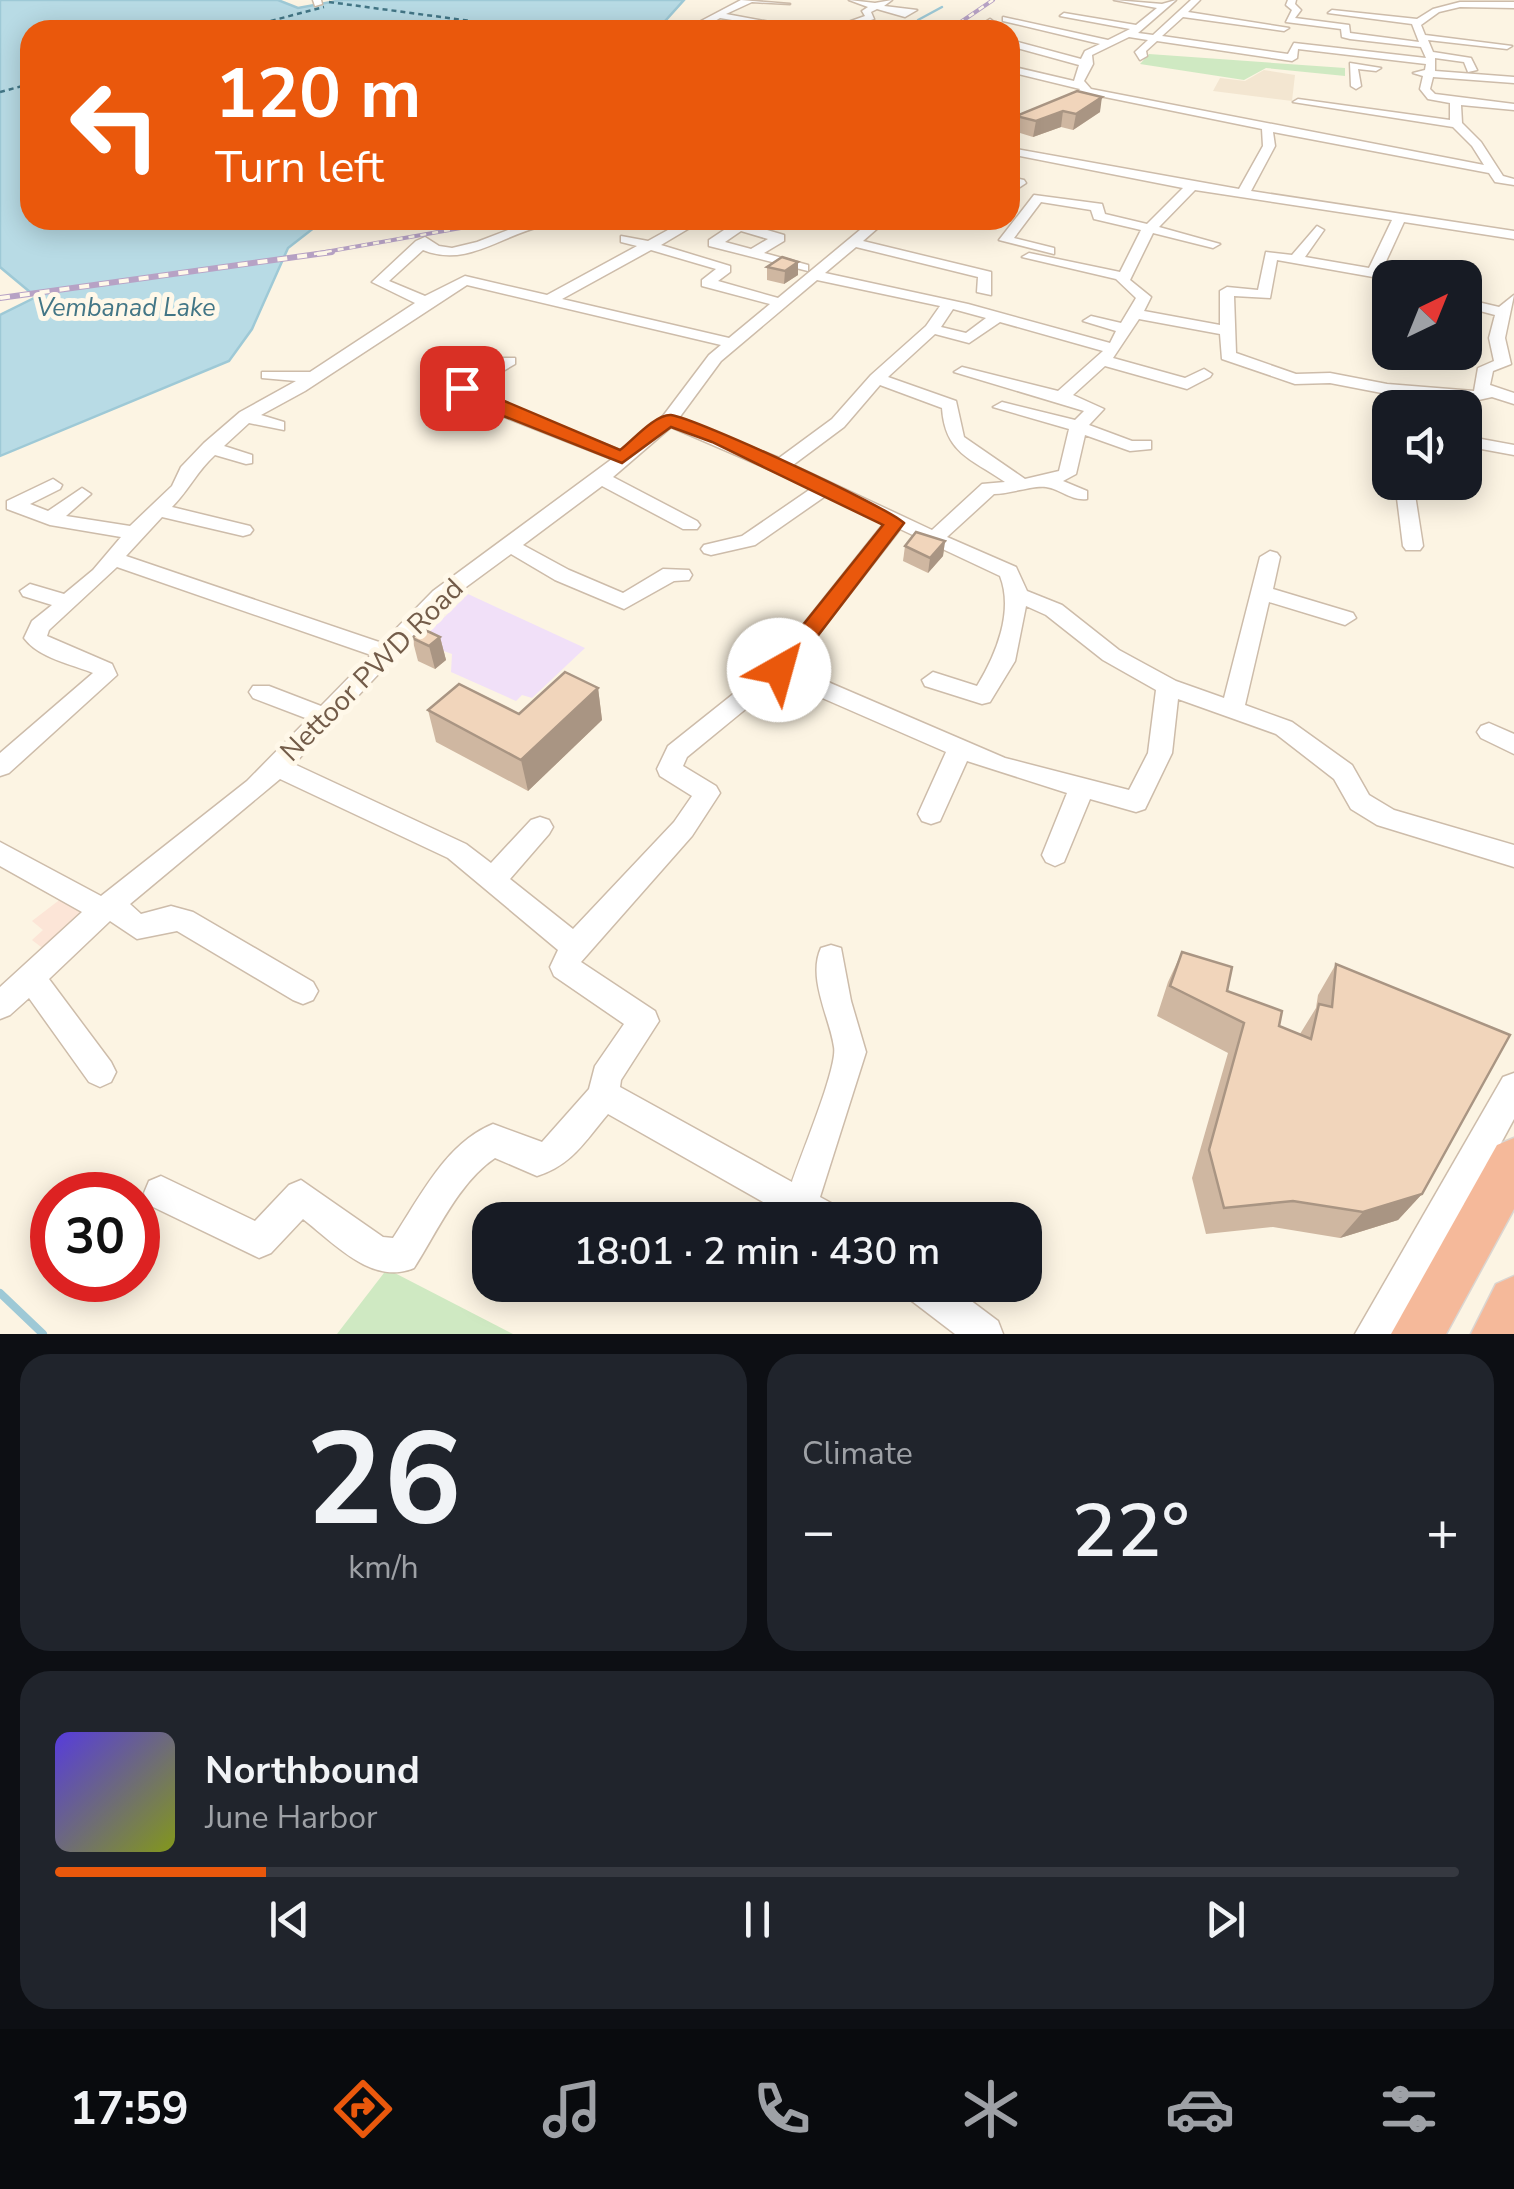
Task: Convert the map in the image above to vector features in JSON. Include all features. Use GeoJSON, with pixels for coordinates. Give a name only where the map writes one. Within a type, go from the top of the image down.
{"type":"FeatureCollection","features":[{"type":"Feature","properties":{"kind":"highway"},"geometry":{"type":"LineString","coordinates":[[1417,1334],[1514,1162]]}},
{"type":"Feature","properties":{"kind":"highway"},"geometry":{"type":"LineString","coordinates":[[1497,1334],[1514,1302]]}},
{"type":"Feature","properties":{"kind":"street"},"geometry":{"type":"LineString","coordinates":[[708,20],[726,7],[752,0],[786,4]]}},
{"type":"Feature","properties":{"kind":"street"},"geometry":{"type":"LineString","coordinates":[[853,0],[905,14],[913,10]]}},
{"type":"Feature","properties":{"kind":"street"},"geometry":{"type":"LineString","coordinates":[[861,20],[871,17],[866,11],[888,0]]}},
{"type":"Feature","properties":{"kind":"street"},"geometry":{"type":"LineString","coordinates":[[1140,57],[1144,54],[1140,52],[1196,0]]}},
{"type":"Feature","properties":{"kind":"street"},"geometry":{"type":"LineString","coordinates":[[1418,22],[1434,6],[1454,0],[1514,5]]}},
{"type":"Feature","properties":{"kind":"street"},"geometry":{"type":"LineString","coordinates":[[1119,6],[1155,7],[1169,2]]}},
{"type":"Feature","properties":{"kind":"street"},"geometry":{"type":"LineString","coordinates":[[1418,22],[1294,4],[1289,20],[1346,27],[1350,36],[1514,80]]}},
{"type":"Feature","properties":{"kind":"street"},"geometry":{"type":"LineString","coordinates":[[1085,88],[1079,82],[1088,64],[1088,54],[1134,31],[1155,7]]}},
{"type":"Feature","properties":{"kind":"street"},"geometry":{"type":"LineString","coordinates":[[1183,14],[1284,28]]}},
{"type":"Feature","properties":{"kind":"street"},"geometry":{"type":"LineString","coordinates":[[716,15],[747,20]]}},
{"type":"Feature","properties":{"kind":"street"},"geometry":{"type":"LineString","coordinates":[[1064,16],[1306,68]]}},
{"type":"Feature","properties":{"kind":"street"},"geometry":{"type":"LineString","coordinates":[[1418,22],[1427,54],[1424,85],[1432,97],[1514,107]]}},
{"type":"Feature","properties":{"kind":"street"},"geometry":{"type":"LineString","coordinates":[[1020,23],[1108,42]]}},
{"type":"Feature","properties":{"kind":"street"},"geometry":{"type":"LineString","coordinates":[[1034,34],[1048,30]]}},
{"type":"Feature","properties":{"kind":"street"},"geometry":{"type":"LineString","coordinates":[[1202,46],[1216,32]]}},
{"type":"Feature","properties":{"kind":"street"},"geometry":{"type":"LineString","coordinates":[[1020,46],[1088,64]]}},
{"type":"Feature","properties":{"kind":"street"},"geometry":{"type":"LineString","coordinates":[[1289,65],[1294,46],[1427,54],[1468,60],[1472,70]]}},
{"type":"Feature","properties":{"kind":"street"},"geometry":{"type":"LineString","coordinates":[[1356,86],[1353,65],[1506,46]]}},
{"type":"Feature","properties":{"kind":"street"},"geometry":{"type":"LineString","coordinates":[[1020,72],[1404,156],[1494,170]]}},
{"type":"Feature","properties":{"kind":"street"},"geometry":{"type":"LineString","coordinates":[[1085,88],[1065,103],[1093,110]]}},
{"type":"Feature","properties":{"kind":"street"},"geometry":{"type":"LineString","coordinates":[[1455,100],[1456,124],[1499,179],[1513,182],[1514,198]]}},
{"type":"Feature","properties":{"kind":"street"},"geometry":{"type":"LineString","coordinates":[[1135,110],[1148,102]]}},
{"type":"Feature","properties":{"kind":"street"},"geometry":{"type":"LineString","coordinates":[[1298,102],[1456,124]]}},
{"type":"Feature","properties":{"kind":"street"},"geometry":{"type":"LineString","coordinates":[[1201,126],[1234,107]]}},
{"type":"Feature","properties":{"kind":"street"},"geometry":{"type":"LineString","coordinates":[[1244,192],[1270,146],[1267,126]]}},
{"type":"Feature","properties":{"kind":"street"},"geometry":{"type":"LineString","coordinates":[[1020,155],[1111,191]]}},
{"type":"Feature","properties":{"kind":"street"},"geometry":{"type":"LineString","coordinates":[[1156,180],[1166,168]]}},
{"type":"Feature","properties":{"kind":"street"},"geometry":{"type":"LineString","coordinates":[[1020,222],[1038,198],[1078,200],[1156,180],[1244,192],[1404,205],[1514,235]]}},
{"type":"Feature","properties":{"kind":"street"},"geometry":{"type":"LineString","coordinates":[[1124,280],[1148,230],[1193,185]]}},
{"type":"Feature","properties":{"kind":"street"},"geometry":{"type":"LineString","coordinates":[[1050,200],[1068,186]]}},
{"type":"Feature","properties":{"kind":"street"},"geometry":{"type":"LineString","coordinates":[[1111,191],[1099,216],[1213,244]]}},
{"type":"Feature","properties":{"kind":"street"},"geometry":{"type":"LineString","coordinates":[[1379,260],[1404,205]]}},
{"type":"Feature","properties":{"kind":"street"},"geometry":{"type":"LineString","coordinates":[[426,234],[430,250],[460,250],[523,230]]}},
{"type":"Feature","properties":{"kind":"street"},"geometry":{"type":"LineString","coordinates":[[550,300],[681,230]]}},
{"type":"Feature","properties":{"kind":"street"},"geometry":{"type":"LineString","coordinates":[[714,242],[733,230]]}},
{"type":"Feature","properties":{"kind":"street"},"geometry":{"type":"LineString","coordinates":[[752,254],[779,238],[760,230]]}},
{"type":"Feature","properties":{"kind":"street","name":"Nettoor PWD Road"},"geometry":{"type":"LineString","coordinates":[[0,1006],[107,907],[256,788],[440,596],[600,478],[669,420],[714,358],[868,230]]}},
{"type":"Feature","properties":{"kind":"street"},"geometry":{"type":"LineString","coordinates":[[1014,230],[1006,240],[1049,251]]}},
{"type":"Feature","properties":{"kind":"street"},"geometry":{"type":"LineString","coordinates":[[1297,258],[1317,230]]}},
{"type":"Feature","properties":{"kind":"street"},"geometry":{"type":"LineString","coordinates":[[426,234],[378,282],[426,302]]}},
{"type":"Feature","properties":{"kind":"street"},"geometry":{"type":"LineString","coordinates":[[513,234],[549,236]]}},
{"type":"Feature","properties":{"kind":"street"},"geometry":{"type":"LineString","coordinates":[[673,235],[714,242],[814,273],[998,316],[1076,340],[1186,384],[1204,374]]}},
{"type":"Feature","properties":{"kind":"street"},"geometry":{"type":"LineString","coordinates":[[626,239],[725,269],[707,283],[778,302]]}},
{"type":"Feature","properties":{"kind":"street"},"geometry":{"type":"LineString","coordinates":[[854,242],[986,275],[982,289],[986,292]]}},
{"type":"Feature","properties":{"kind":"street"},"geometry":{"type":"LineString","coordinates":[[1006,252],[1124,280],[1144,294],[1108,354],[1082,383],[1061,397]]}},
{"type":"Feature","properties":{"kind":"street"},"geometry":{"type":"LineString","coordinates":[[1372,269],[1338,259],[1267,259],[1265,295],[1226,291],[1228,356],[1294,379],[1330,378],[1387,389],[1474,396],[1490,393]]}},
{"type":"Feature","properties":{"kind":"street"},"geometry":{"type":"LineString","coordinates":[[0,767],[106,675],[104,669],[35,638],[40,626],[114,560],[134,532],[182,488],[187,471],[246,416],[426,302],[465,280],[529,291],[576,312],[731,343]]}},
{"type":"Feature","properties":{"kind":"street"},"geometry":{"type":"LineString","coordinates":[[1084,281],[1124,280]]}},
{"type":"Feature","properties":{"kind":"street"},"geometry":{"type":"LineString","coordinates":[[1482,303],[1511,303],[1494,344],[1503,364],[1486,368],[1481,388],[1514,399]]}},
{"type":"Feature","properties":{"kind":"street"},"geometry":{"type":"LineString","coordinates":[[778,467],[838,423],[877,378],[932,328],[948,306]]}},
{"type":"Feature","properties":{"kind":"street"},"geometry":{"type":"LineString","coordinates":[[932,328],[969,338],[998,316]]}},
{"type":"Feature","properties":{"kind":"street"},"geometry":{"type":"LineString","coordinates":[[1091,321],[1228,331]]}},
{"type":"Feature","properties":{"kind":"street"},"geometry":{"type":"LineString","coordinates":[[918,339],[945,346]]}},
{"type":"Feature","properties":{"kind":"street"},"geometry":{"type":"LineString","coordinates":[[508,361],[462,388],[498,408],[622,458]]}},
{"type":"Feature","properties":{"kind":"street"},"geometry":{"type":"LineString","coordinates":[[934,538],[989,488],[1022,486],[1066,474],[1078,427],[1096,410],[962,372]]}},
{"type":"Feature","properties":{"kind":"street"},"geometry":{"type":"LineString","coordinates":[[268,375],[310,377]]}},
{"type":"Feature","properties":{"kind":"street"},"geometry":{"type":"LineString","coordinates":[[877,378],[950,405],[952,432],[958,441],[1022,486]]}},
{"type":"Feature","properties":{"kind":"street"},"geometry":{"type":"LineString","coordinates":[[1002,408],[1078,427],[1130,446],[1145,444]]}},
{"type":"Feature","properties":{"kind":"street"},"geometry":{"type":"LineString","coordinates":[[246,416],[278,426]]}},
{"type":"Feature","properties":{"kind":"street"},"geometry":{"type":"LineString","coordinates":[[669,420],[1009,572],[1018,595],[1004,661],[982,696],[933,680]]}},
{"type":"Feature","properties":{"kind":"street"},"geometry":{"type":"LineString","coordinates":[[1482,444],[1514,450]]}},
{"type":"Feature","properties":{"kind":"street"},"geometry":{"type":"LineString","coordinates":[[210,448],[246,460]]}},
{"type":"Feature","properties":{"kind":"street"},"geometry":{"type":"LineString","coordinates":[[600,478],[690,525]]}},
{"type":"Feature","properties":{"kind":"street"},"geometry":{"type":"LineString","coordinates":[[1046,480],[1080,495]]}},
{"type":"Feature","properties":{"kind":"street"},"geometry":{"type":"LineString","coordinates":[[53,485],[14,505],[50,519],[134,532]]}},
{"type":"Feature","properties":{"kind":"street"},"geometry":{"type":"LineString","coordinates":[[712,549],[748,542],[823,489]]}},
{"type":"Feature","properties":{"kind":"street"},"geometry":{"type":"LineString","coordinates":[[50,519],[82,494]]}},
{"type":"Feature","properties":{"kind":"street"},"geometry":{"type":"LineString","coordinates":[[1407,500],[1413,546]]}},
{"type":"Feature","properties":{"kind":"street"},"geometry":{"type":"LineString","coordinates":[[158,510],[236,525]]}},
{"type":"Feature","properties":{"kind":"street"},"geometry":{"type":"LineString","coordinates":[[161,1193],[259,1241],[301,1196],[377,1254],[402,1256],[476,1152],[493,1140],[537,1160],[552,1154],[604,1095],[606,1076],[644,1022],[564,966],[574,946],[683,829],[707,792],[669,769],[678,752],[779,670],[894,523]]}},
{"type":"Feature","properties":{"kind":"street"},"geometry":{"type":"LineString","coordinates":[[509,545],[562,576],[624,602],[670,574],[682,574]]}},
{"type":"Feature","properties":{"kind":"street"},"geometry":{"type":"LineString","coordinates":[[1233,708],[1270,556]]}},
{"type":"Feature","properties":{"kind":"street"},"geometry":{"type":"LineString","coordinates":[[114,560],[386,652]]}},
{"type":"Feature","properties":{"kind":"street"},"geometry":{"type":"LineString","coordinates":[[30,591],[69,603]]}},
{"type":"Feature","properties":{"kind":"street"},"geometry":{"type":"LineString","coordinates":[[1262,593],[1345,618]]}},
{"type":"Feature","properties":{"kind":"street"},"geometry":{"type":"LineString","coordinates":[[1018,595],[1054,610],[1111,655],[1168,687],[1284,728],[1342,772],[1360,802],[1386,818],[1514,856]]}},
{"type":"Feature","properties":{"kind":"street"},"geometry":{"type":"LineString","coordinates":[[775,639],[779,670]]}},
{"type":"Feature","properties":{"kind":"street"},"geometry":{"type":"LineString","coordinates":[[779,670],[960,748],[996,773],[1136,802],[1160,753],[1168,687]]}},
{"type":"Feature","properties":{"kind":"street"},"geometry":{"type":"LineString","coordinates":[[261,692],[324,716]]}},
{"type":"Feature","properties":{"kind":"street"},"geometry":{"type":"LineString","coordinates":[[1489,732],[1514,745]]}},
{"type":"Feature","properties":{"kind":"street"},"geometry":{"type":"LineString","coordinates":[[932,814],[960,748]]}},
{"type":"Feature","properties":{"kind":"street"},"geometry":{"type":"LineString","coordinates":[[275,766],[456,851],[574,946]]}},
{"type":"Feature","properties":{"kind":"street"},"geometry":{"type":"LineString","coordinates":[[1055,855],[1082,788]]}},
{"type":"Feature","properties":{"kind":"street"},"geometry":{"type":"LineString","coordinates":[[493,879],[540,827]]}},
{"type":"Feature","properties":{"kind":"street"},"geometry":{"type":"LineString","coordinates":[[2,854],[138,927],[170,918],[183,920],[303,991]]}},
{"type":"Feature","properties":{"kind":"street"},"geometry":{"type":"LineString","coordinates":[[604,1095],[802,1202],[851,1052],[836,1001],[831,957]]}},
{"type":"Feature","properties":{"kind":"street"},"geometry":{"type":"LineString","coordinates":[[31,977],[100,1072]]}},
{"type":"Feature","properties":{"kind":"street"},"geometry":{"type":"LineString","coordinates":[[1373,1334],[1408,1279],[1514,1088]]}},
{"type":"Feature","properties":{"kind":"street"},"geometry":{"type":"LineString","coordinates":[[944,1302],[986,1334]]}},
{"type":"Feature","properties":{"kind":"shaded area"},"geometry":{"type":"Polygon","coordinates":[[[1264,70],[1295,75],[1292,101],[1213,91],[1220,78],[1245,81],[1264,70]]]}},
{"type":"Feature","properties":{"kind":"shaded area"},"geometry":{"type":"Polygon","coordinates":[[[468,594],[585,648],[532,698],[522,695],[516,701],[451,672],[452,654],[419,642],[468,594]]]}},
{"type":"Feature","properties":{"kind":"shaded area"},"geometry":{"type":"Polygon","coordinates":[[[62,898],[87,915],[45,950],[32,940],[43,930],[32,921],[62,898]]]}},
{"type":"Feature","properties":{"kind":"green space"},"geometry":{"type":"Polygon","coordinates":[[[1149,54],[1345,68],[1345,76],[1266,68],[1244,80],[1140,64],[1149,54]]]}},
{"type":"Feature","properties":{"kind":"green space"},"geometry":{"type":"Polygon","coordinates":[[[387,1269],[513,1334],[337,1334],[387,1269]]]}},
{"type":"Feature","properties":{"kind":"water","name":"Vembanad Lake"},"geometry":{"type":"Polygon","coordinates":[[[0,0],[278,0],[298,8],[342,0],[684,0],[666,20],[20,20],[20,230],[311,230],[288,248],[252,329],[229,361],[0,456],[0,315],[36,297],[0,267],[0,0]]]}},
{"type":"Feature","properties":{"kind":"building"},"geometry":{"type":"Polygon","coordinates":[[[1077,91],[1102,97],[1076,114],[1063,111],[1036,121],[1020,114],[1077,91]]]}},
{"type":"Feature","properties":{"kind":"building"},"geometry":{"type":"Polygon","coordinates":[[[782,257],[798,262],[785,271],[767,267],[782,257]]]}},
{"type":"Feature","properties":{"kind":"building"},"geometry":{"type":"Polygon","coordinates":[[[916,532],[945,541],[930,558],[905,546],[916,532]]]}},
{"type":"Feature","properties":{"kind":"building"},"geometry":{"type":"Polygon","coordinates":[[[423,629],[440,637],[429,646],[412,638],[423,629]]]}},
{"type":"Feature","properties":{"kind":"building"},"geometry":{"type":"Polygon","coordinates":[[[565,672],[598,688],[521,760],[428,710],[459,684],[519,714],[565,672]]]}},
{"type":"Feature","properties":{"kind":"building"},"geometry":{"type":"Polygon","coordinates":[[[1182,952],[1232,967],[1227,991],[1282,1011],[1279,1026],[1311,1039],[1319,1004],[1332,1007],[1336,964],[1510,1035],[1422,1194],[1363,1212],[1293,1201],[1224,1208],[1209,1150],[1244,1023],[1170,986],[1182,952]]]}},
{"type":"Feature","properties":{"kind":"waterway"},"geometry":{"type":"LineString","coordinates":[[918,20],[942,7]]}},
{"type":"Feature","properties":{"kind":"waterway"},"geometry":{"type":"LineString","coordinates":[[0,1293],[43,1334]]}},
{"type":"Feature","properties":{"kind":"ferry route"},"geometry":{"type":"LineString","coordinates":[[329,2],[463,20]]}},
{"type":"Feature","properties":{"kind":"ferry route"},"geometry":{"type":"LineString","coordinates":[[274,20],[324,7]]}},
{"type":"Feature","properties":{"kind":"ferry route"},"geometry":{"type":"LineString","coordinates":[[0,92],[20,87]]}},
{"type":"Feature","properties":{"kind":"railway"},"geometry":{"type":"LineString","coordinates":[[964,20],[993,0]]}},
{"type":"Feature","properties":{"kind":"railway"},"geometry":{"type":"LineString","coordinates":[[314,254],[450,230]]}},
{"type":"Feature","properties":{"kind":"railway"},"geometry":{"type":"LineString","coordinates":[[0,298],[332,252]]}},
{"type":"Feature","properties":{"kind":"route"},"geometry":{"type":"LineString","coordinates":[[462,388],[498,408],[622,458],[669,420],[718,438],[894,523],[779,670]]}}]}
